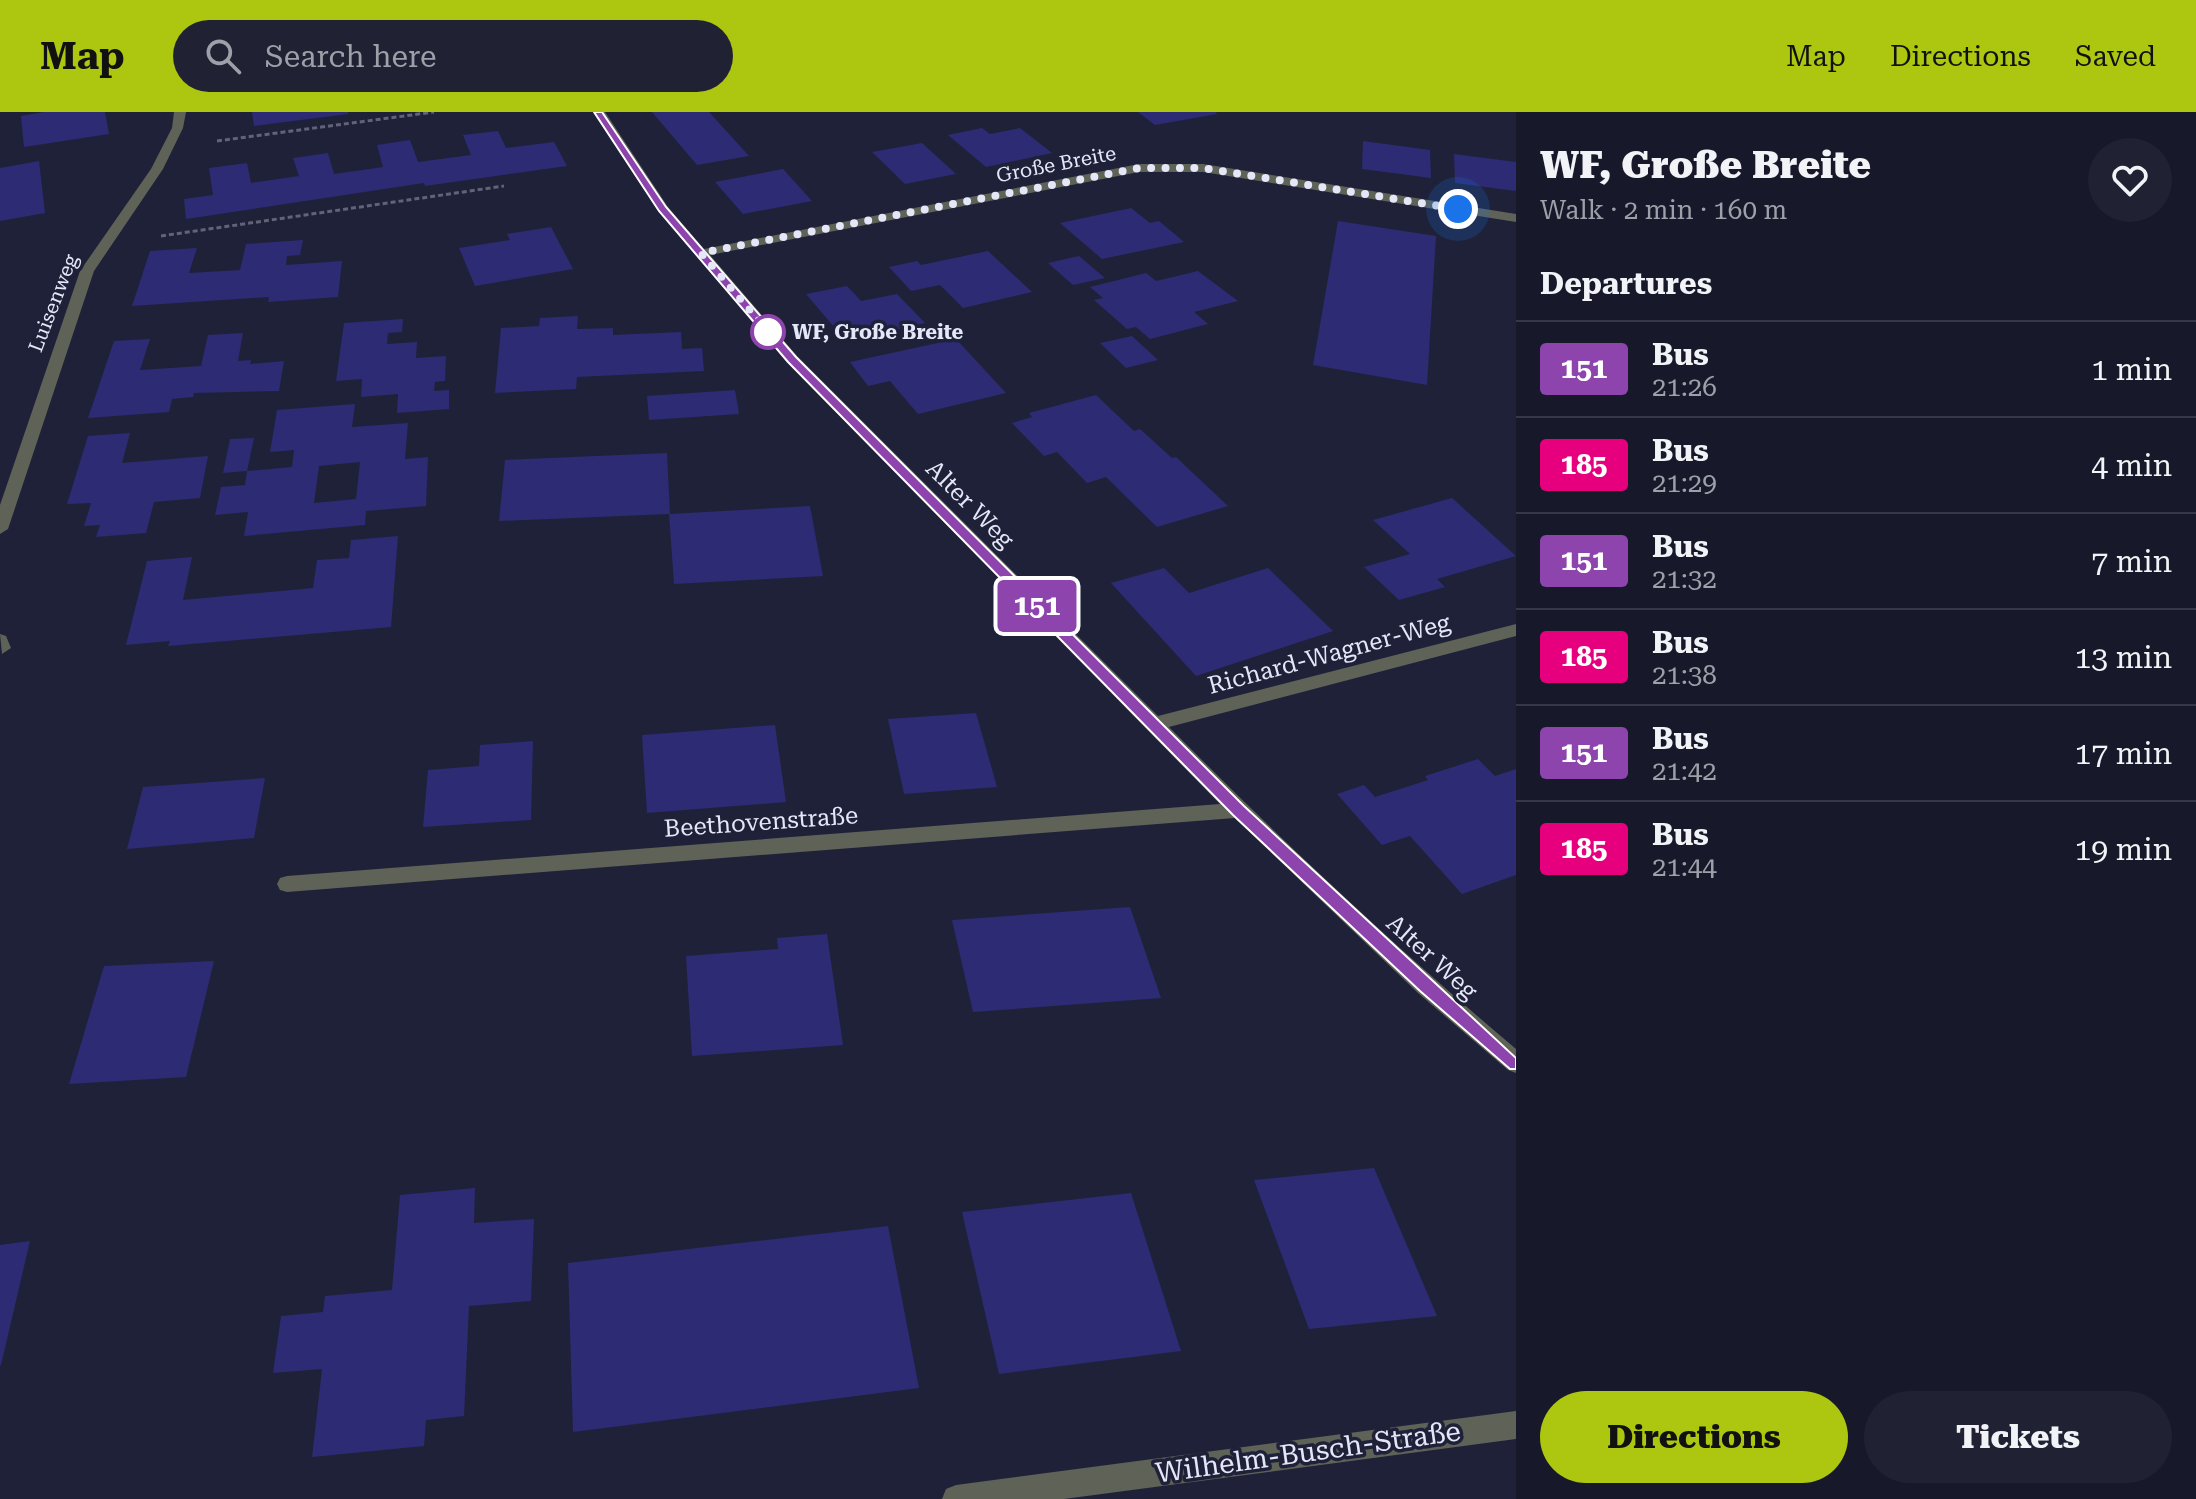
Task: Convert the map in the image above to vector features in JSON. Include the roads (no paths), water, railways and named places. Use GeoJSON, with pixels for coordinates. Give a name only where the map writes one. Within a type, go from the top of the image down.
{"type":"FeatureCollection","features":[{"type":"Feature","properties":{"kind":"street","name":"Luisenweg"},"geometry":{"type":"LineString","coordinates":[[0,529],[64,330],[87,271],[100,245],[172,147],[181,126],[180,112]]}},
{"type":"Feature","properties":{"kind":"street","name":"Alter Weg"},"geometry":{"type":"LineString","coordinates":[[599,112],[663,209],[792,359],[1239,810],[1415,976],[1516,1063]]}},
{"type":"Feature","properties":{"kind":"street","name":"Große Breite"},"geometry":{"type":"LineString","coordinates":[[701,253],[1139,168],[1203,168],[1516,218]]}},
{"type":"Feature","properties":{"kind":"street","name":"Richard-Wagner-Weg"},"geometry":{"type":"LineString","coordinates":[[1154,724],[1516,630]]}},
{"type":"Feature","properties":{"kind":"street","name":"Beethovenstraße"},"geometry":{"type":"LineString","coordinates":[[287,884],[1239,810]]}},
{"type":"Feature","properties":{"kind":"street","name":"Wilhelm-Busch-Straße"},"geometry":{"type":"LineString","coordinates":[[956,1499],[1516,1425]]}},
{"type":"Feature","properties":{"kind":"place","name":"WF, Große Breite"},"geometry":{"type":"Point","coordinates":[768,332]}}]}
